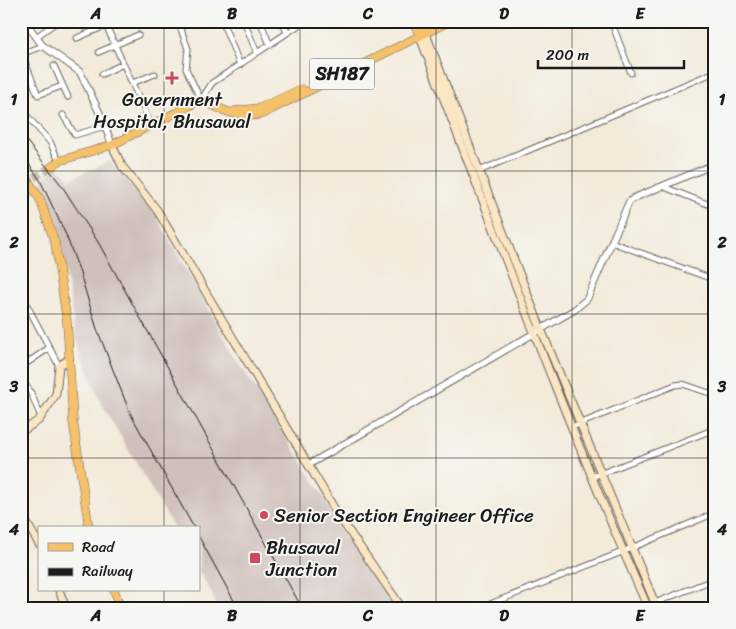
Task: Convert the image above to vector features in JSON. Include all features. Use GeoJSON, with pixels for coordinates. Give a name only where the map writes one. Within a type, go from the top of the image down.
{"type":"FeatureCollection","features":[{"type":"Feature","properties":{"kind":"main road"},"geometry":{"type":"LineString","coordinates":[[413,21],[422,30],[538,331],[580,424],[656,605]]}},
{"type":"Feature","properties":{"kind":"main road","name":"SH187"},"geometry":{"type":"LineString","coordinates":[[201,100],[231,112],[274,105],[385,50],[438,21]]}},
{"type":"Feature","properties":{"kind":"main road","name":"SH187"},"geometry":{"type":"LineString","coordinates":[[422,30],[450,21]]}},
{"type":"Feature","properties":{"kind":"main road"},"geometry":{"type":"LineString","coordinates":[[51,167],[59,161],[112,145],[201,100]]}},
{"type":"Feature","properties":{"kind":"main road"},"geometry":{"type":"LineString","coordinates":[[449,103],[479,171],[572,427],[622,552],[647,607]]}},
{"type":"Feature","properties":{"kind":"main road"},"geometry":{"type":"LineString","coordinates":[[112,145],[122,166],[157,210],[340,518],[402,608]]}},
{"type":"Feature","properties":{"kind":"main road"},"geometry":{"type":"LineString","coordinates":[[26,176],[40,199],[55,243],[67,322],[73,421],[89,526]]}},
{"type":"Feature","properties":{"kind":"main road"},"geometry":{"type":"LineString","coordinates":[[21,432],[41,417],[56,394],[59,366],[69,359]]}},
{"type":"Feature","properties":{"kind":"main road"},"geometry":{"type":"LineString","coordinates":[[21,513],[38,542]]}},
{"type":"Feature","properties":{"kind":"main road"},"geometry":{"type":"LineString","coordinates":[[60,592],[66,608]]}},
{"type":"Feature","properties":{"kind":"main road"},"geometry":{"type":"LineString","coordinates":[[115,592],[121,608]]}},
{"type":"Feature","properties":{"kind":"street"},"geometry":{"type":"LineString","coordinates":[[25,21],[43,46],[80,72],[112,145]]}},
{"type":"Feature","properties":{"kind":"street"},"geometry":{"type":"LineString","coordinates":[[36,37],[58,21]]}},
{"type":"Feature","properties":{"kind":"street"},"geometry":{"type":"LineString","coordinates":[[178,21],[188,49],[186,69],[201,100]]}},
{"type":"Feature","properties":{"kind":"street"},"geometry":{"type":"LineString","coordinates":[[222,21],[240,65]]}},
{"type":"Feature","properties":{"kind":"street"},"geometry":{"type":"LineString","coordinates":[[244,21],[257,53]]}},
{"type":"Feature","properties":{"kind":"street"},"geometry":{"type":"LineString","coordinates":[[260,21],[270,45]]}},
{"type":"Feature","properties":{"kind":"street"},"geometry":{"type":"LineString","coordinates":[[282,21],[287,33]]}},
{"type":"Feature","properties":{"kind":"street"},"geometry":{"type":"LineString","coordinates":[[611,21],[631,73]]}},
{"type":"Feature","properties":{"kind":"street"},"geometry":{"type":"LineString","coordinates":[[711,21],[715,33]]}},
{"type":"Feature","properties":{"kind":"street"},"geometry":{"type":"LineString","coordinates":[[201,100],[212,83],[304,22]]}},
{"type":"Feature","properties":{"kind":"street"},"geometry":{"type":"LineString","coordinates":[[77,38],[104,23],[151,125]]}},
{"type":"Feature","properties":{"kind":"street"},"geometry":{"type":"LineString","coordinates":[[99,52],[138,34]]}},
{"type":"Feature","properties":{"kind":"street"},"geometry":{"type":"LineString","coordinates":[[43,46],[21,54],[38,95],[62,86]]}},
{"type":"Feature","properties":{"kind":"street"},"geometry":{"type":"LineString","coordinates":[[102,74],[123,64]]}},
{"type":"Feature","properties":{"kind":"street"},"geometry":{"type":"LineString","coordinates":[[54,66],[68,97]]}},
{"type":"Feature","properties":{"kind":"street"},"geometry":{"type":"LineString","coordinates":[[479,171],[715,72]]}},
{"type":"Feature","properties":{"kind":"street"},"geometry":{"type":"LineString","coordinates":[[132,84],[155,74]]}},
{"type":"Feature","properties":{"kind":"street"},"geometry":{"type":"LineString","coordinates":[[21,109],[50,142],[59,161]]}},
{"type":"Feature","properties":{"kind":"street"},"geometry":{"type":"LineString","coordinates":[[64,115],[75,135],[105,126]]}},
{"type":"Feature","properties":{"kind":"street"},"geometry":{"type":"LineString","coordinates":[[308,465],[574,310],[587,299],[629,202],[634,198],[715,164]]}},
{"type":"Feature","properties":{"kind":"street"},"geometry":{"type":"LineString","coordinates":[[21,244],[26,226],[24,194],[26,176]]}},
{"type":"Feature","properties":{"kind":"street"},"geometry":{"type":"LineString","coordinates":[[664,187],[715,207]]}},
{"type":"Feature","properties":{"kind":"street"},"geometry":{"type":"LineString","coordinates":[[611,242],[715,280]]}},
{"type":"Feature","properties":{"kind":"street"},"geometry":{"type":"LineString","coordinates":[[21,294],[23,303],[59,366]]}},
{"type":"Feature","properties":{"kind":"street"},"geometry":{"type":"LineString","coordinates":[[21,367],[50,348]]}},
{"type":"Feature","properties":{"kind":"street"},"geometry":{"type":"LineString","coordinates":[[21,378],[31,394],[41,417]]}},
{"type":"Feature","properties":{"kind":"street"},"geometry":{"type":"LineString","coordinates":[[572,427],[675,385],[683,384],[715,395]]}},
{"type":"Feature","properties":{"kind":"street"},"geometry":{"type":"LineString","coordinates":[[592,477],[715,429]]}},
{"type":"Feature","properties":{"kind":"street"},"geometry":{"type":"LineString","coordinates":[[480,608],[715,513]]}},
{"type":"Feature","properties":{"kind":"street"},"geometry":{"type":"LineString","coordinates":[[647,607],[715,580]]}},
{"type":"Feature","properties":{"kind":"shaded area"},"geometry":{"type":"Polygon","coordinates":[[[110,161],[152,209],[233,353],[323,495],[344,537],[398,608],[217,608],[212,594],[200,573],[200,526],[173,526],[100,401],[76,338],[58,221],[39,184],[57,166],[70,179],[110,161]]]}},
{"type":"Feature","properties":{"kind":"tunnel"},"geometry":{"type":"LineString","coordinates":[[34,178],[51,167]]}},
{"type":"Feature","properties":{"kind":"railway"},"geometry":{"type":"LineString","coordinates":[[21,134],[62,186],[98,242],[302,608]]}},
{"type":"Feature","properties":{"kind":"railway"},"geometry":{"type":"LineString","coordinates":[[21,152],[40,180],[66,235],[97,329],[130,413],[193,526]]}},
{"type":"Feature","properties":{"kind":"railway"},"geometry":{"type":"LineString","coordinates":[[200,539],[238,608]]}},
{"type":"Feature","properties":{"kind":"place","name":"Government Hospital, Bhusawal"},"geometry":{"type":"Point","coordinates":[172,78]}},
{"type":"Feature","properties":{"kind":"place","name":"Senior Section Engineer Office"},"geometry":{"type":"Point","coordinates":[264,515]}},
{"type":"Feature","properties":{"kind":"place","name":"Bhusaval Junction"},"geometry":{"type":"Point","coordinates":[255,558]}}]}
